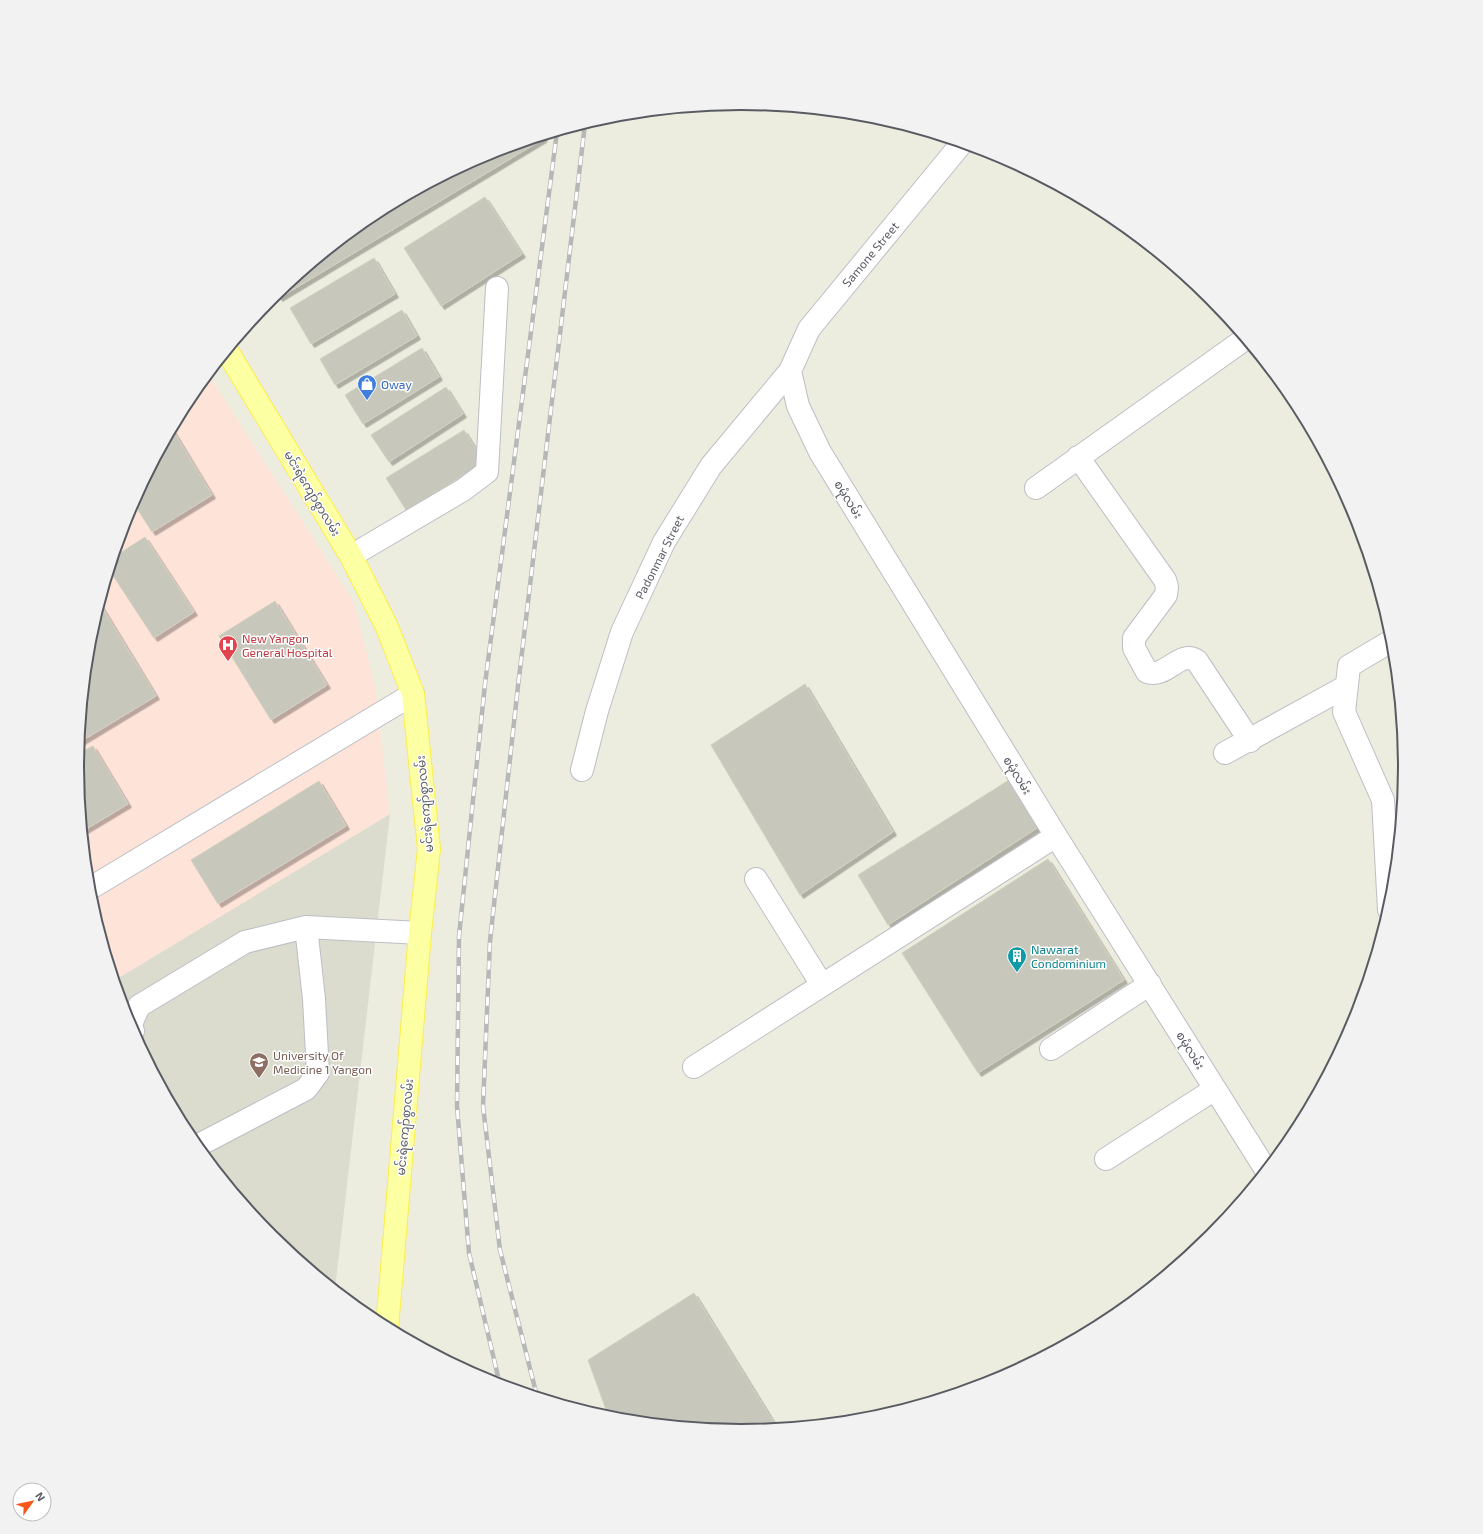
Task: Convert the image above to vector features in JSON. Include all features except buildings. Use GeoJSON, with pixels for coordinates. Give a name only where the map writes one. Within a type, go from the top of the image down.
{"type":"FeatureCollection","features":[{"type":"Feature","properties":{"kind":"main road","name":"မင်းရဲကျော်စွာလမ်း"},"geometry":{"type":"LineString","coordinates":[[229,355],[351,556],[387,627],[413,694],[429,849],[420,933],[388,1321]]}},
{"type":"Feature","properties":{"kind":"street","name":"Samone Street"},"geometry":{"type":"LineString","coordinates":[[790,371],[809,328],[959,146]]}},
{"type":"Feature","properties":{"kind":"street"},"geometry":{"type":"LineString","coordinates":[[351,556],[463,490],[488,472],[497,288]]}},
{"type":"Feature","properties":{"kind":"street"},"geometry":{"type":"LineString","coordinates":[[1036,488],[1242,341]]}},
{"type":"Feature","properties":{"kind":"street","name":"Padonmar Street"},"geometry":{"type":"LineString","coordinates":[[582,770],[597,711],[622,632],[664,542],[711,466],[790,371]]}},
{"type":"Feature","properties":{"kind":"street","name":"စမုံလမ်း"},"geometry":{"type":"LineString","coordinates":[[790,371],[798,406],[820,452],[1056,836],[1264,1166]]}},
{"type":"Feature","properties":{"kind":"street"},"geometry":{"type":"LineString","coordinates":[[1078,457],[1165,580],[1167,587],[1166,595],[1134,638],[1133,643],[1134,648],[1147,672],[1157,674],[1187,657],[1193,658],[1197,661],[1250,741]]}},
{"type":"Feature","properties":{"kind":"street"},"geometry":{"type":"LineString","coordinates":[[1387,644],[1349,666],[1344,712],[1383,800],[1388,885]]}},
{"type":"Feature","properties":{"kind":"street"},"geometry":{"type":"LineString","coordinates":[[1225,753],[1250,741],[1347,686]]}},
{"type":"Feature","properties":{"kind":"street"},"geometry":{"type":"LineString","coordinates":[[95,885],[413,694]]}},
{"type":"Feature","properties":{"kind":"street"},"geometry":{"type":"LineString","coordinates":[[694,1067],[1056,836]]}},
{"type":"Feature","properties":{"kind":"street"},"geometry":{"type":"LineString","coordinates":[[756,879],[822,985]]}},
{"type":"Feature","properties":{"kind":"street"},"geometry":{"type":"LineString","coordinates":[[203,1143],[306,1089],[318,1073],[314,999],[306,927]]}},
{"type":"Feature","properties":{"kind":"street"},"geometry":{"type":"LineString","coordinates":[[134,1018],[139,1006],[245,942],[306,927],[420,933]]}},
{"type":"Feature","properties":{"kind":"street"},"geometry":{"type":"LineString","coordinates":[[1051,1049],[1150,984]]}},
{"type":"Feature","properties":{"kind":"street"},"geometry":{"type":"LineString","coordinates":[[1106,1159],[1215,1089]]}},
{"type":"Feature","properties":{"kind":"shaded area","name":"New Yangon General Hospital"},"geometry":{"type":"Polygon","coordinates":[[[211,379],[354,602],[375,686],[390,814],[119,978],[106,937],[97,895],[85,810],[85,724],[90,681],[106,597],[134,515],[172,438],[211,379]]]}},
{"type":"Feature","properties":{"kind":"shaded area","name":"University Of Medicine 1 Yangon"},"geometry":{"type":"Polygon","coordinates":[[[390,814],[336,1284],[277,1232],[247,1201],[195,1132],[172,1096],[152,1058],[134,1019],[119,978],[390,814]]]}},
{"type":"Feature","properties":{"kind":"railway"},"geometry":{"type":"LineString","coordinates":[[536,1392],[500,1250],[483,1106],[490,941],[518,686],[584,129]]}},
{"type":"Feature","properties":{"kind":"railway"},"geometry":{"type":"LineString","coordinates":[[498,1377],[469,1253],[457,1106],[459,936],[485,684],[556,136]]}},
{"type":"Feature","properties":{"kind":"place","name":"Oway"},"geometry":{"type":"Point","coordinates":[367,401]}},
{"type":"Feature","properties":{"kind":"place","name":"New Yangon General Hospital"},"geometry":{"type":"Point","coordinates":[228,662]}},
{"type":"Feature","properties":{"kind":"place","name":"Nawarat Condominium"},"geometry":{"type":"Point","coordinates":[1017,973]}},
{"type":"Feature","properties":{"kind":"place","name":"University Of Medicine 1 Yangon"},"geometry":{"type":"Point","coordinates":[259,1079]}}]}
